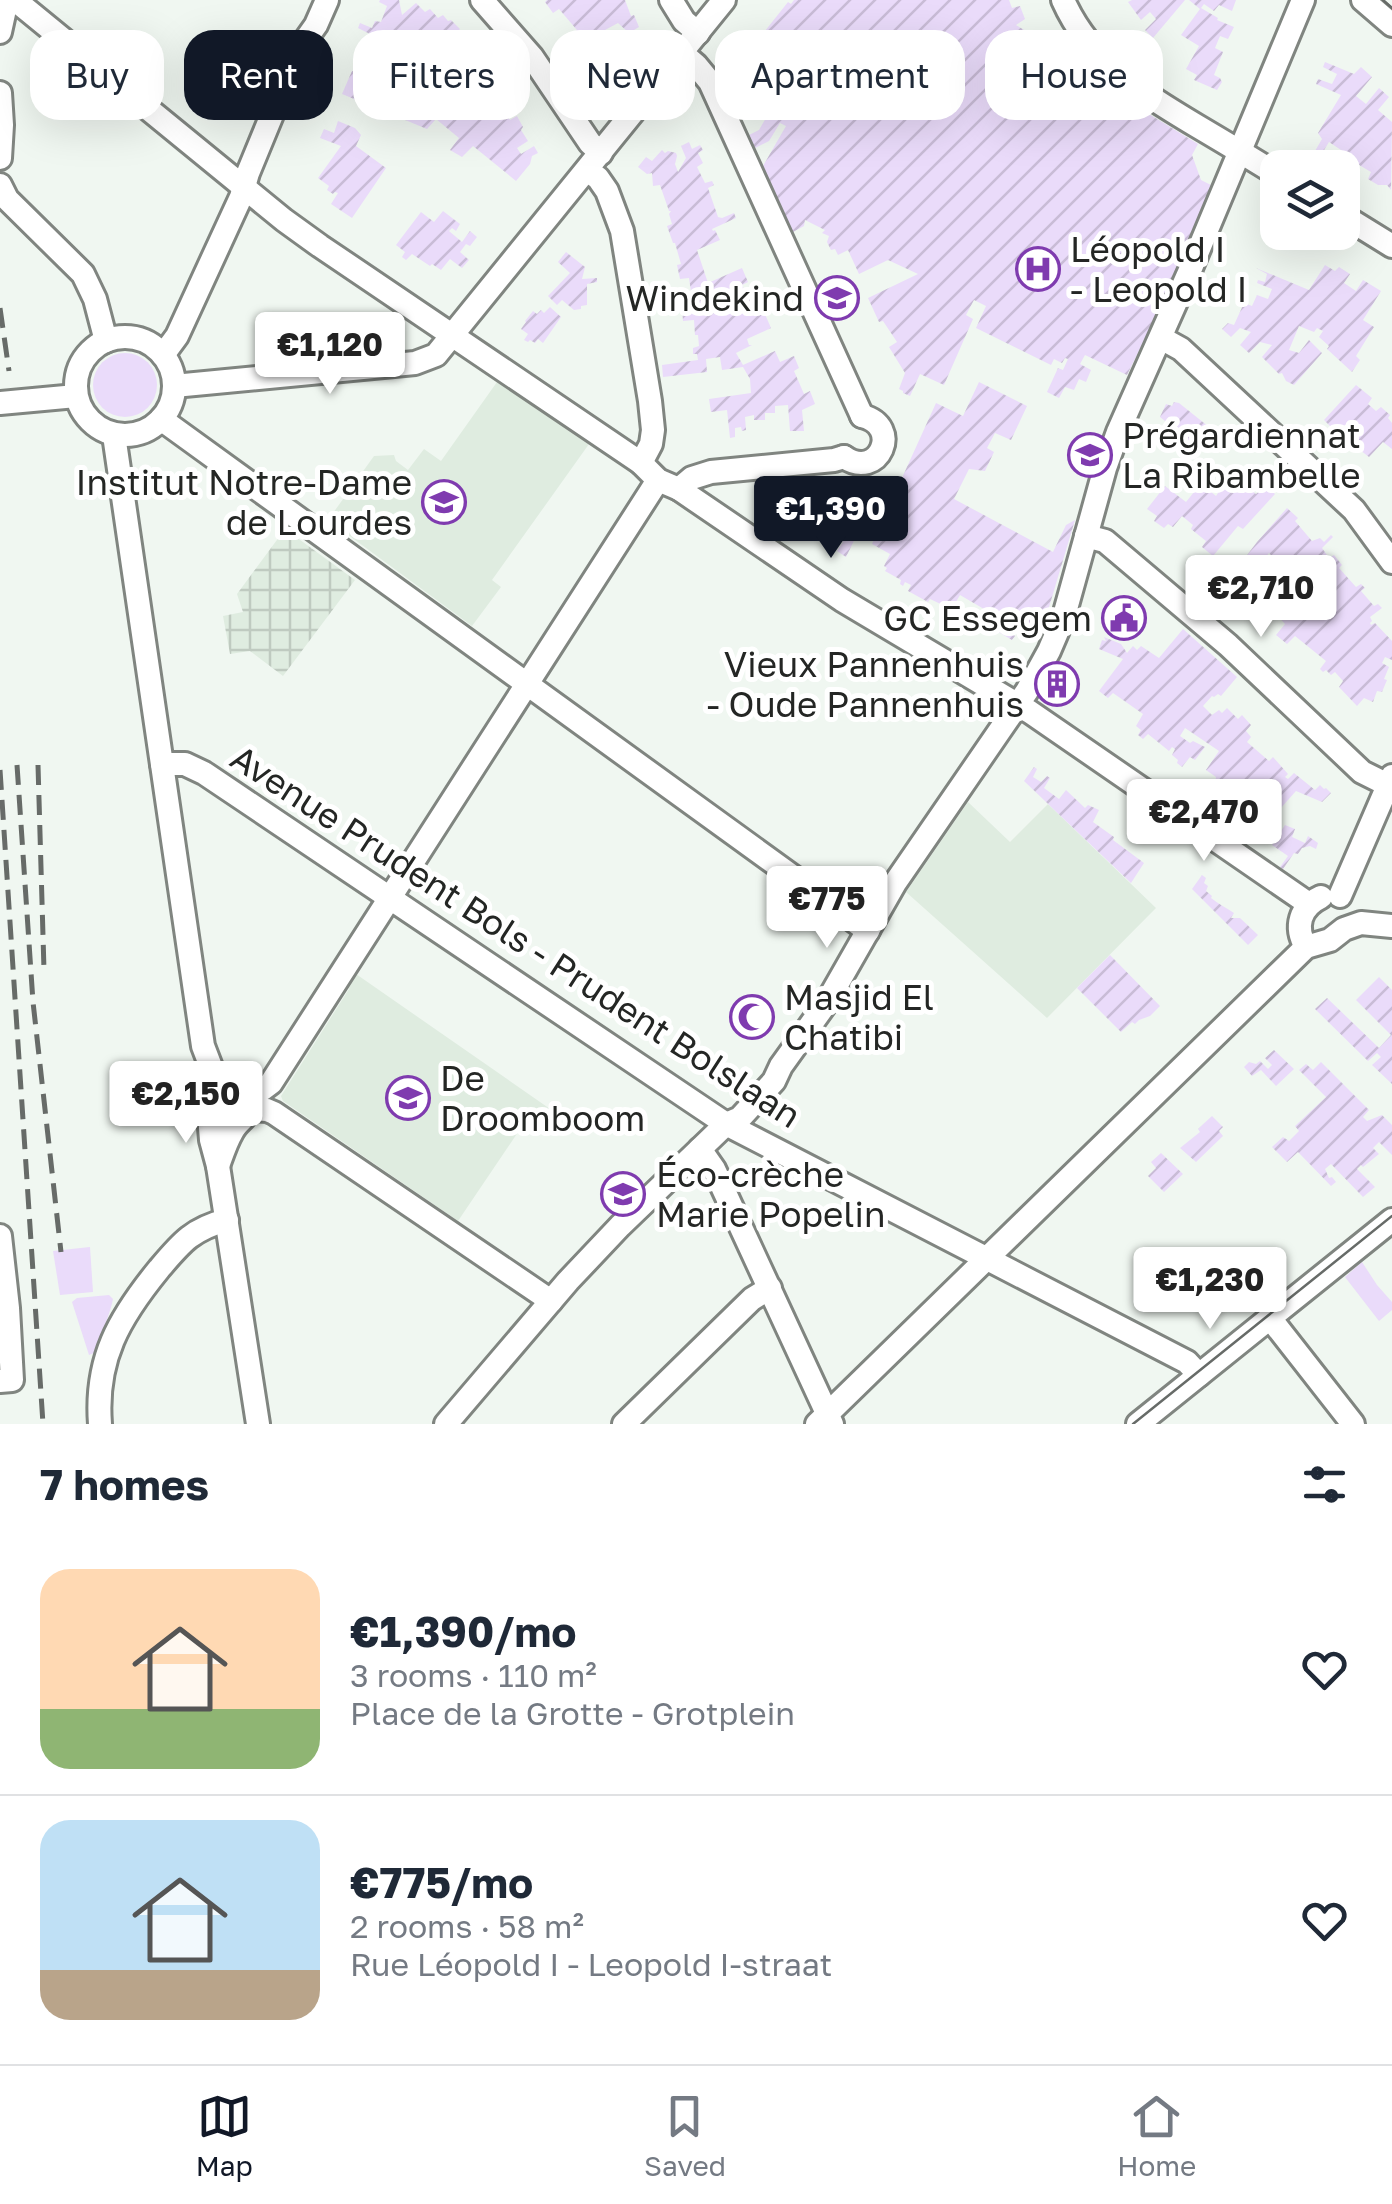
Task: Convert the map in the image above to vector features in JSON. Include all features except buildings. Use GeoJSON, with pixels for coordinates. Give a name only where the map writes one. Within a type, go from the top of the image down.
{"type":"FeatureCollection","features":[{"type":"Feature","properties":{"kind":"street"},"geometry":{"type":"LineString","coordinates":[[0,32],[7,0]]}},
{"type":"Feature","properties":{"kind":"street"},"geometry":{"type":"LineString","coordinates":[[15,0],[302,234],[842,600],[1018,704],[1309,904]]}},
{"type":"Feature","properties":{"kind":"street"},"geometry":{"type":"LineString","coordinates":[[163,355],[177,336],[244,186],[298,50],[316,25],[327,0]]}},
{"type":"Feature","properties":{"kind":"street"},"geometry":{"type":"LineString","coordinates":[[209,1115],[219,1126],[243,1110],[271,1082],[659,477],[651,444],[653,430],[622,231],[608,191],[598,178],[590,144],[532,58],[482,0]]}},
{"type":"Feature","properties":{"kind":"street"},"geometry":{"type":"LineString","coordinates":[[671,0],[684,21],[698,33]]}},
{"type":"Feature","properties":{"kind":"street"},"geometry":{"type":"LineString","coordinates":[[695,37],[724,0]]}},
{"type":"Feature","properties":{"kind":"street"},"geometry":{"type":"LineString","coordinates":[[1063,0],[1093,48],[1124,79],[1260,164]]}},
{"type":"Feature","properties":{"kind":"street"},"geometry":{"type":"LineString","coordinates":[[446,1424],[620,1226],[726,1124],[740,1118],[774,1081],[828,1002],[910,861],[1042,666],[1057,633],[1118,432],[1303,0]]}},
{"type":"Feature","properties":{"kind":"street"},"geometry":{"type":"LineString","coordinates":[[1363,0],[1392,24]]}},
{"type":"Feature","properties":{"kind":"street"},"geometry":{"type":"LineString","coordinates":[[659,477],[692,478],[711,472],[834,460],[853,436],[710,82],[695,63]]}},
{"type":"Feature","properties":{"kind":"street"},"geometry":{"type":"LineString","coordinates":[[0,94],[0,158]]}},
{"type":"Feature","properties":{"kind":"street"},"geometry":{"type":"LineString","coordinates":[[174,386],[426,360],[452,336],[628,120]]}},
{"type":"Feature","properties":{"kind":"street"},"geometry":{"type":"LineString","coordinates":[[0,186],[7,199],[83,274],[95,299],[106,341]]}},
{"type":"Feature","properties":{"kind":"street"},"geometry":{"type":"LineString","coordinates":[[1360,226],[1392,246]]}},
{"type":"Feature","properties":{"kind":"street"},"geometry":{"type":"LineString","coordinates":[[127,337],[148,343],[163,355],[174,386],[170,406],[154,426],[134,435],[114,434],[86,418],[76,396],[76,383],[85,358],[94,348],[127,337]]}},
{"type":"Feature","properties":{"kind":"street"},"geometry":{"type":"LineString","coordinates":[[1161,338],[1181,349],[1346,502],[1392,562]]}},
{"type":"Feature","properties":{"kind":"street"},"geometry":{"type":"LineString","coordinates":[[0,403],[76,396]]}},
{"type":"Feature","properties":{"kind":"street"},"geometry":{"type":"LineString","coordinates":[[161,420],[868,931]]}},
{"type":"Feature","properties":{"kind":"street"},"geometry":{"type":"LineString","coordinates":[[114,434],[203,1046],[219,1088]]}},
{"type":"Feature","properties":{"kind":"street"},"geometry":{"type":"LineString","coordinates":[[1086,536],[1105,540],[1228,645],[1362,772],[1390,780],[1340,896]]}},
{"type":"Feature","properties":{"kind":"street","name":"Avenue Prudent Bols - Prudent Bolslaan"},"geometry":{"type":"LineString","coordinates":[[162,764],[179,763],[204,773],[726,1124],[1187,1362],[1198,1374]]}},
{"type":"Feature","properties":{"kind":"street"},"geometry":{"type":"LineString","coordinates":[[1306,947],[1300,923],[1309,904],[1323,896],[1340,896],[1354,907],[1361,923]]}},
{"type":"Feature","properties":{"kind":"street"},"geometry":{"type":"LineString","coordinates":[[700,1148],[770,1288],[826,1421],[1306,947],[1330,940],[1361,923],[1392,926]]}},
{"type":"Feature","properties":{"kind":"street"},"geometry":{"type":"LineString","coordinates":[[218,1166],[243,1110],[234,1087],[219,1088],[209,1099],[209,1115],[258,1424]]}},
{"type":"Feature","properties":{"kind":"street"},"geometry":{"type":"LineString","coordinates":[[243,1110],[274,1113],[551,1301]]}},
{"type":"Feature","properties":{"kind":"street"},"geometry":{"type":"LineString","coordinates":[[100,1424],[103,1367],[126,1312],[190,1235],[226,1220]]}},
{"type":"Feature","properties":{"kind":"street"},"geometry":{"type":"LineString","coordinates":[[1138,1424],[1392,1220]]}},
{"type":"Feature","properties":{"kind":"street"},"geometry":{"type":"LineString","coordinates":[[0,1236],[12,1380],[0,1381]]}},
{"type":"Feature","properties":{"kind":"street"},"geometry":{"type":"LineString","coordinates":[[624,1424],[752,1298],[770,1288]]}},
{"type":"Feature","properties":{"kind":"street"},"geometry":{"type":"LineString","coordinates":[[1270,1318],[1353,1424]]}},
{"type":"Feature","properties":{"kind":"shaded area"},"geometry":{"type":"Polygon","coordinates":[[[399,0],[402,15],[416,3],[438,18],[443,15],[460,29],[358,28],[360,23],[372,28],[375,21],[381,22],[387,6],[379,2],[399,0]]]}},
{"type":"Feature","properties":{"kind":"shaded area"},"geometry":{"type":"Polygon","coordinates":[[[625,0],[639,27],[626,30],[618,23],[605,30],[577,30],[559,9],[553,13],[545,2],[625,0]]]}},
{"type":"Feature","properties":{"kind":"shaded area"},"geometry":{"type":"Polygon","coordinates":[[[794,0],[1009,0],[1012,8],[1020,6],[1025,19],[1016,25],[1024,30],[985,30],[985,120],[1159,120],[1198,144],[1192,155],[1201,180],[1213,186],[1172,284],[1127,375],[1085,355],[1080,364],[1091,370],[1086,382],[1079,379],[1074,390],[1065,387],[1059,398],[1047,392],[1058,368],[1063,370],[1068,359],[1062,363],[1054,359],[1051,365],[976,328],[986,306],[974,300],[966,315],[973,319],[944,385],[920,374],[910,396],[899,389],[905,373],[889,347],[897,342],[883,321],[879,322],[868,298],[918,274],[888,260],[859,274],[848,250],[838,255],[835,249],[831,250],[829,236],[822,233],[825,230],[805,220],[804,226],[793,232],[763,166],[786,126],[780,123],[769,141],[755,148],[749,135],[759,130],[765,120],[965,120],[965,30],[766,30],[788,2],[794,0]]]}},
{"type":"Feature","properties":{"kind":"shaded area"},"geometry":{"type":"Polygon","coordinates":[[[1185,0],[1160,30],[1145,30],[1156,19],[1150,12],[1141,20],[1128,2],[1185,0]]]}},
{"type":"Feature","properties":{"kind":"shaded area"},"geometry":{"type":"Polygon","coordinates":[[[1189,0],[1236,0],[1232,11],[1219,5],[1214,11],[1204,4],[1201,8],[1234,27],[1228,39],[1220,36],[1215,48],[1223,52],[1214,75],[1222,82],[1217,90],[1194,80],[1197,75],[1186,69],[1199,46],[1181,35],[1200,9],[1189,0]]]}},
{"type":"Feature","properties":{"kind":"shaded area"},"geometry":{"type":"Polygon","coordinates":[[[1325,62],[1354,74],[1361,67],[1372,77],[1356,96],[1366,104],[1379,88],[1389,97],[1378,110],[1392,122],[1391,190],[1368,179],[1371,172],[1360,166],[1360,150],[1341,150],[1329,142],[1324,150],[1316,150],[1322,139],[1318,133],[1341,95],[1316,84],[1318,79],[1332,84],[1337,74],[1323,67],[1325,62]]]}},
{"type":"Feature","properties":{"kind":"shaded area"},"geometry":{"type":"Polygon","coordinates":[[[353,71],[353,99],[342,94],[353,71]]]}},
{"type":"Feature","properties":{"kind":"shaded area"},"geometry":{"type":"Polygon","coordinates":[[[405,120],[435,120],[427,129],[405,120]]]}},
{"type":"Feature","properties":{"kind":"shaded area"},"geometry":{"type":"Polygon","coordinates":[[[437,120],[519,120],[528,141],[517,148],[521,154],[534,146],[538,153],[516,181],[473,146],[462,157],[450,150],[459,138],[437,120]]]}},
{"type":"Feature","properties":{"kind":"shaded area"},"geometry":{"type":"Polygon","coordinates":[[[338,121],[355,128],[361,135],[356,146],[386,168],[352,218],[331,204],[338,193],[327,190],[329,186],[318,178],[341,146],[320,138],[324,129],[334,133],[338,121]]]}},
{"type":"Feature","properties":{"kind":"shaded area"},"geometry":{"type":"Polygon","coordinates":[[[689,142],[692,149],[700,145],[703,150],[698,153],[703,163],[697,167],[705,183],[712,181],[714,185],[708,188],[718,217],[734,213],[736,218],[712,229],[720,240],[697,250],[708,283],[742,268],[748,282],[742,285],[747,296],[752,294],[757,306],[761,305],[771,328],[747,339],[752,345],[736,353],[743,365],[775,351],[780,362],[794,356],[799,368],[794,371],[804,394],[810,391],[815,404],[802,410],[804,431],[790,431],[788,405],[775,406],[775,413],[765,413],[765,420],[754,420],[754,415],[745,417],[746,430],[735,428],[735,437],[730,438],[727,410],[711,412],[709,399],[751,393],[750,379],[743,367],[722,370],[720,357],[706,359],[707,372],[663,377],[662,365],[698,360],[693,348],[699,346],[698,335],[694,320],[683,321],[682,308],[693,305],[689,278],[680,279],[677,265],[681,264],[667,226],[672,224],[671,211],[660,185],[653,186],[652,173],[638,167],[646,157],[652,161],[662,150],[676,153],[678,172],[686,158],[681,146],[689,142]]]}},
{"type":"Feature","properties":{"kind":"shaded area"},"geometry":{"type":"Polygon","coordinates":[[[443,211],[460,224],[456,231],[449,231],[462,242],[470,231],[477,237],[460,252],[469,260],[462,268],[450,259],[441,270],[412,254],[406,260],[402,257],[405,252],[396,245],[421,212],[434,222],[443,211]]]}},
{"type":"Feature","properties":{"kind":"shaded area"},"geometry":{"type":"Polygon","coordinates":[[[566,252],[585,267],[582,279],[597,278],[597,282],[587,284],[587,305],[581,309],[574,310],[562,300],[557,305],[548,296],[570,273],[558,262],[566,252]]]}},
{"type":"Feature","properties":{"kind":"shaded area"},"geometry":{"type":"Polygon","coordinates":[[[1325,265],[1350,274],[1344,283],[1356,291],[1363,280],[1381,291],[1363,320],[1374,327],[1356,356],[1360,360],[1352,372],[1327,349],[1329,346],[1319,337],[1323,331],[1299,326],[1289,350],[1299,353],[1309,340],[1322,353],[1294,385],[1262,357],[1272,345],[1260,342],[1249,353],[1240,345],[1251,332],[1240,328],[1231,337],[1222,329],[1228,323],[1234,325],[1244,303],[1252,306],[1257,295],[1268,299],[1272,289],[1257,283],[1265,282],[1267,274],[1256,268],[1309,290],[1325,265]]]}},
{"type":"Feature","properties":{"kind":"shaded area"},"geometry":{"type":"Polygon","coordinates":[[[550,307],[561,317],[543,343],[538,339],[535,343],[524,340],[528,334],[521,329],[525,321],[533,311],[544,313],[550,307]]]}},
{"type":"Feature","properties":{"kind":"shaded area"},"geometry":{"type":"Polygon","coordinates":[[[125,353],[148,362],[157,385],[148,408],[125,417],[102,408],[93,385],[102,362],[125,353]]]}},
{"type":"Feature","properties":{"kind":"shaded area","name":"Institut Notre-Dame de Lourdes"},"geometry":{"type":"Polygon","coordinates":[[[497,382],[589,444],[492,580],[501,587],[472,626],[328,520],[374,456],[394,455],[408,470],[424,449],[441,461],[497,382]]]}},
{"type":"Feature","properties":{"kind":"shaded area"},"geometry":{"type":"Polygon","coordinates":[[[979,382],[1027,406],[1011,440],[995,433],[987,448],[994,452],[985,471],[969,469],[954,499],[1053,552],[1066,525],[1075,520],[1041,634],[1024,626],[1022,631],[1015,627],[1012,640],[995,630],[1001,619],[960,595],[950,612],[947,607],[908,591],[911,585],[905,582],[903,586],[901,580],[885,571],[890,554],[872,544],[936,403],[963,416],[979,382]]]}},
{"type":"Feature","properties":{"kind":"shaded area"},"geometry":{"type":"Polygon","coordinates":[[[1356,385],[1372,398],[1368,404],[1376,411],[1381,407],[1390,415],[1392,449],[1383,442],[1369,457],[1360,450],[1357,453],[1337,438],[1343,431],[1336,424],[1332,428],[1324,420],[1356,385]]]}},
{"type":"Feature","properties":{"kind":"shaded area"},"geometry":{"type":"Polygon","coordinates":[[[1174,402],[1209,427],[1196,446],[1160,417],[1166,404],[1172,406],[1174,402]]]}},
{"type":"Feature","properties":{"kind":"shaded area"},"geometry":{"type":"Polygon","coordinates":[[[1182,468],[1216,496],[1231,474],[1256,494],[1265,485],[1275,494],[1243,529],[1238,526],[1213,556],[1202,547],[1206,541],[1182,516],[1173,527],[1168,524],[1164,528],[1147,509],[1165,486],[1186,502],[1194,492],[1175,477],[1182,468]]]}},
{"type":"Feature","properties":{"kind":"shaded area"},"geometry":{"type":"Polygon","coordinates":[[[844,498],[868,512],[846,557],[837,551],[843,542],[809,522],[807,501],[828,500],[833,520],[846,523],[844,498]]]}},
{"type":"Feature","properties":{"kind":"shaded area"},"geometry":{"type":"Polygon","coordinates":[[[1287,508],[1312,541],[1320,538],[1324,542],[1333,537],[1322,548],[1329,558],[1334,555],[1342,565],[1339,568],[1356,587],[1361,584],[1365,588],[1361,591],[1374,606],[1382,608],[1370,617],[1370,623],[1375,623],[1392,641],[1392,660],[1385,657],[1382,663],[1389,667],[1384,679],[1387,680],[1373,702],[1364,698],[1357,706],[1339,687],[1343,681],[1335,672],[1331,675],[1320,669],[1326,661],[1295,636],[1287,644],[1276,635],[1285,624],[1267,604],[1262,610],[1249,598],[1279,563],[1269,553],[1236,593],[1225,584],[1287,508]]]}},
{"type":"Feature","properties":{"kind":"shaded area"},"geometry":{"type":"Polygon","coordinates":[[[285,529],[355,580],[283,676],[250,651],[230,654],[223,616],[243,612],[237,594],[285,529]]]}},
{"type":"Feature","properties":{"kind":"shaded area"},"geometry":{"type":"Polygon","coordinates":[[[1183,629],[1237,677],[1221,696],[1212,696],[1203,706],[1212,715],[1227,708],[1238,719],[1242,715],[1251,725],[1246,731],[1251,737],[1247,742],[1269,761],[1273,757],[1288,779],[1294,773],[1315,790],[1320,785],[1326,788],[1331,793],[1322,802],[1296,791],[1280,809],[1253,784],[1239,803],[1222,791],[1215,783],[1216,777],[1206,770],[1219,751],[1185,728],[1180,736],[1205,747],[1195,760],[1190,757],[1182,767],[1172,755],[1175,749],[1169,751],[1148,734],[1143,739],[1138,735],[1141,730],[1136,726],[1143,714],[1113,693],[1108,698],[1099,691],[1123,659],[1099,649],[1102,640],[1106,641],[1104,637],[1121,644],[1127,653],[1133,646],[1137,650],[1141,646],[1159,658],[1183,629]]]}},
{"type":"Feature","properties":{"kind":"shaded area"},"geometry":{"type":"Polygon","coordinates":[[[1034,767],[1037,769],[1033,777],[1041,782],[1047,776],[1050,778],[1044,788],[1059,799],[1066,790],[1085,808],[1088,805],[1099,810],[1093,822],[1144,863],[1131,883],[1024,781],[1034,767]]]}},
{"type":"Feature","properties":{"kind":"shaded area"},"geometry":{"type":"Polygon","coordinates":[[[968,802],[1010,842],[1048,804],[1156,908],[1047,1018],[906,892],[968,802]]]}},
{"type":"Feature","properties":{"kind":"shaded area"},"geometry":{"type":"Polygon","coordinates":[[[1285,825],[1295,829],[1292,837],[1305,843],[1308,836],[1318,843],[1316,849],[1310,846],[1294,853],[1283,869],[1280,867],[1288,856],[1272,845],[1285,825]]]}},
{"type":"Feature","properties":{"kind":"shaded area"},"geometry":{"type":"Polygon","coordinates":[[[1202,875],[1211,898],[1234,913],[1231,918],[1240,918],[1258,935],[1248,945],[1192,889],[1202,875]]]}},
{"type":"Feature","properties":{"kind":"shaded area"},"geometry":{"type":"Polygon","coordinates":[[[1110,955],[1160,1006],[1121,1032],[1077,988],[1110,955]]]}},
{"type":"Feature","properties":{"kind":"shaded area","name":"De Droomboom"},"geometry":{"type":"Polygon","coordinates":[[[356,974],[553,1111],[547,1120],[533,1110],[458,1221],[283,1101],[281,1096],[356,974]]]}},
{"type":"Feature","properties":{"kind":"shaded area"},"geometry":{"type":"Polygon","coordinates":[[[1379,977],[1392,990],[1392,1084],[1372,1065],[1381,1057],[1377,1053],[1368,1061],[1315,1009],[1327,998],[1379,1048],[1391,1035],[1356,1000],[1379,977]]]}},
{"type":"Feature","properties":{"kind":"shaded area"},"geometry":{"type":"Polygon","coordinates":[[[1274,1050],[1294,1069],[1276,1086],[1261,1070],[1252,1076],[1244,1067],[1260,1061],[1268,1069],[1272,1065],[1265,1058],[1274,1050]]]}},
{"type":"Feature","properties":{"kind":"shaded area"},"geometry":{"type":"Polygon","coordinates":[[[1321,1062],[1369,1110],[1363,1117],[1367,1121],[1382,1115],[1392,1125],[1392,1155],[1379,1142],[1373,1148],[1379,1154],[1357,1169],[1375,1187],[1363,1197],[1331,1164],[1325,1169],[1336,1182],[1331,1186],[1298,1152],[1287,1162],[1272,1147],[1283,1137],[1289,1141],[1299,1131],[1295,1126],[1326,1097],[1299,1070],[1306,1064],[1313,1070],[1321,1062]]]}},
{"type":"Feature","properties":{"kind":"shaded area"},"geometry":{"type":"Polygon","coordinates":[[[1212,1116],[1223,1127],[1219,1131],[1223,1136],[1196,1162],[1180,1148],[1212,1116]]]}},
{"type":"Feature","properties":{"kind":"shaded area"},"geometry":{"type":"Polygon","coordinates":[[[1161,1153],[1183,1174],[1164,1192],[1148,1176],[1156,1168],[1151,1162],[1161,1153]]]}},
{"type":"Feature","properties":{"kind":"shaded area"},"geometry":{"type":"Polygon","coordinates":[[[90,1247],[93,1292],[60,1295],[53,1251],[90,1247]]]}},
{"type":"Feature","properties":{"kind":"shaded area"},"geometry":{"type":"Polygon","coordinates":[[[1362,1262],[1392,1302],[1392,1310],[1379,1321],[1345,1277],[1362,1262]]]}},
{"type":"Feature","properties":{"kind":"shaded area"},"geometry":{"type":"Polygon","coordinates":[[[109,1295],[113,1299],[110,1312],[94,1353],[89,1355],[72,1302],[77,1298],[109,1295]]]}},
{"type":"Feature","properties":{"kind":"tram line"},"geometry":{"type":"LineString","coordinates":[[1383,0],[1392,8]]}},
{"type":"Feature","properties":{"kind":"tram line"},"geometry":{"type":"LineString","coordinates":[[1133,1424],[1392,1216]]}},
{"type":"Feature","properties":{"kind":"railway"},"geometry":{"type":"LineString","coordinates":[[0,308],[9,371]]}},
{"type":"Feature","properties":{"kind":"railway"},"geometry":{"type":"LineString","coordinates":[[17,765],[33,1002],[61,1252]]}},
{"type":"Feature","properties":{"kind":"railway"},"geometry":{"type":"LineString","coordinates":[[38,765],[44,970]]}},
{"type":"Feature","properties":{"kind":"railway"},"geometry":{"type":"LineString","coordinates":[[0,770],[43,1424]]}},
{"type":"Feature","properties":{"kind":"place","name":"Léopold I - Leopold I"},"geometry":{"type":"Point","coordinates":[1038,269]}},
{"type":"Feature","properties":{"kind":"place","name":"Windekind"},"geometry":{"type":"Point","coordinates":[837,298]}},
{"type":"Feature","properties":{"kind":"place","name":"Prégardiennat La Ribambelle"},"geometry":{"type":"Point","coordinates":[1090,455]}},
{"type":"Feature","properties":{"kind":"place","name":"Institut Notre-Dame de Lourdes"},"geometry":{"type":"Point","coordinates":[444,502]}},
{"type":"Feature","properties":{"kind":"place","name":"GC Essegem"},"geometry":{"type":"Point","coordinates":[1124,618]}},
{"type":"Feature","properties":{"kind":"place","name":"Vieux Pannenhuis - Oude Pannenhuis"},"geometry":{"type":"Point","coordinates":[1057,684]}},
{"type":"Feature","properties":{"kind":"place","name":"Masjid El Chatibi"},"geometry":{"type":"Point","coordinates":[752,1017]}},
{"type":"Feature","properties":{"kind":"place","name":"De Droomboom"},"geometry":{"type":"Point","coordinates":[408,1098]}},
{"type":"Feature","properties":{"kind":"place","name":"Éco-crèche Marie Popelin"},"geometry":{"type":"Point","coordinates":[623,1194]}}]}
